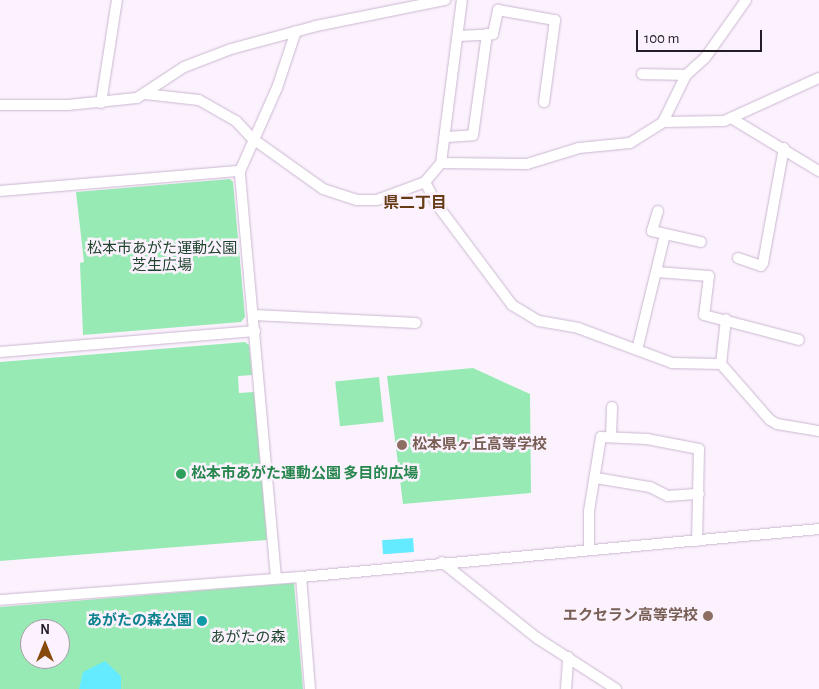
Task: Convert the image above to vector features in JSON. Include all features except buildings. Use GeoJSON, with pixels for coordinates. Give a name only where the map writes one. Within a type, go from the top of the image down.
{"type":"FeatureCollection","features":[{"type":"Feature","properties":{"kind":"street"},"geometry":{"type":"LineString","coordinates":[[101,103],[118,0]]}},
{"type":"Feature","properties":{"kind":"street"},"geometry":{"type":"LineString","coordinates":[[0,105],[101,103],[137,98],[184,67],[231,49],[296,31],[445,0]]}},
{"type":"Feature","properties":{"kind":"street"},"geometry":{"type":"LineString","coordinates":[[145,94],[199,100],[236,121],[253,139],[323,189],[357,200],[396,196],[425,182],[442,163],[447,137],[462,0]]}},
{"type":"Feature","properties":{"kind":"street"},"geometry":{"type":"LineString","coordinates":[[442,163],[527,164],[580,148],[630,143],[663,122],[686,75],[705,58],[746,0]]}},
{"type":"Feature","properties":{"kind":"street"},"geometry":{"type":"LineString","coordinates":[[459,36],[487,34],[495,30],[498,10],[555,20],[544,102]]}},
{"type":"Feature","properties":{"kind":"street"},"geometry":{"type":"LineString","coordinates":[[276,578],[240,171],[277,88],[296,31]]}},
{"type":"Feature","properties":{"kind":"street"},"geometry":{"type":"LineString","coordinates":[[447,137],[473,135],[487,34]]}},
{"type":"Feature","properties":{"kind":"street"},"geometry":{"type":"LineString","coordinates":[[642,74],[686,75]]}},
{"type":"Feature","properties":{"kind":"street"},"geometry":{"type":"LineString","coordinates":[[663,122],[724,121],[819,78]]}},
{"type":"Feature","properties":{"kind":"street"},"geometry":{"type":"LineString","coordinates":[[731,118],[784,148],[819,171]]}},
{"type":"Feature","properties":{"kind":"street"},"geometry":{"type":"LineString","coordinates":[[738,258],[761,266],[763,263],[784,148]]}},
{"type":"Feature","properties":{"kind":"street"},"geometry":{"type":"LineString","coordinates":[[0,191],[240,171]]}},
{"type":"Feature","properties":{"kind":"street"},"geometry":{"type":"LineString","coordinates":[[425,182],[438,206],[512,304],[538,321],[578,328],[677,364],[722,364]]}},
{"type":"Feature","properties":{"kind":"street"},"geometry":{"type":"LineString","coordinates":[[658,211],[652,231],[701,242]]}},
{"type":"Feature","properties":{"kind":"street"},"geometry":{"type":"LineString","coordinates":[[637,350],[665,234]]}},
{"type":"Feature","properties":{"kind":"street"},"geometry":{"type":"LineString","coordinates":[[657,272],[709,276],[703,313],[766,333],[800,340]]}},
{"type":"Feature","properties":{"kind":"street"},"geometry":{"type":"LineString","coordinates":[[254,316],[416,323]]}},
{"type":"Feature","properties":{"kind":"street"},"geometry":{"type":"LineString","coordinates":[[726,319],[722,364],[770,420],[777,424],[819,431]]}},
{"type":"Feature","properties":{"kind":"street"},"geometry":{"type":"LineString","coordinates":[[0,352],[255,331]]}},
{"type":"Feature","properties":{"kind":"street"},"geometry":{"type":"LineString","coordinates":[[611,437],[612,407]]}},
{"type":"Feature","properties":{"kind":"street"},"geometry":{"type":"LineString","coordinates":[[589,550],[589,512],[596,478],[601,437],[647,439],[698,447],[697,541]]}},
{"type":"Feature","properties":{"kind":"street"},"geometry":{"type":"LineString","coordinates":[[596,478],[650,487],[668,496],[699,494]]}},
{"type":"Feature","properties":{"kind":"street"},"geometry":{"type":"LineString","coordinates":[[0,600],[302,577],[442,562],[819,529]]}},
{"type":"Feature","properties":{"kind":"street"},"geometry":{"type":"LineString","coordinates":[[442,562],[537,638],[616,689]]}},
{"type":"Feature","properties":{"kind":"street"},"geometry":{"type":"LineString","coordinates":[[302,577],[310,689]]}},
{"type":"Feature","properties":{"kind":"street"},"geometry":{"type":"LineString","coordinates":[[566,689],[568,657]]}},
{"type":"Feature","properties":{"kind":"green space","name":"松本市あがた運動公園 芝生広場"},"geometry":{"type":"Polygon","coordinates":[[[230,179],[233,182],[245,317],[241,322],[83,335],[80,263],[84,262],[76,192],[230,179]]]}},
{"type":"Feature","properties":{"kind":"green space","name":"松本市あがた運動公園 多目的広場"},"geometry":{"type":"Polygon","coordinates":[[[245,342],[249,345],[252,375],[238,376],[239,393],[254,392],[267,540],[0,561],[0,362],[245,342]]]}},
{"type":"Feature","properties":{"kind":"green space"},"geometry":{"type":"Polygon","coordinates":[[[473,368],[530,394],[531,493],[403,504],[387,376],[473,368]]]}},
{"type":"Feature","properties":{"kind":"green space"},"geometry":{"type":"Polygon","coordinates":[[[379,377],[384,422],[340,426],[335,382],[379,377]]]}},
{"type":"Feature","properties":{"kind":"green space","name":"あがたの森"},"geometry":{"type":"Polygon","coordinates":[[[294,583],[303,689],[0,689],[0,607],[294,583]]]}},
{"type":"Feature","properties":{"kind":"water"},"geometry":{"type":"Polygon","coordinates":[[[413,538],[414,552],[383,554],[382,540],[413,538]]]}},
{"type":"Feature","properties":{"kind":"water"},"geometry":{"type":"Polygon","coordinates":[[[105,661],[121,676],[121,689],[79,689],[83,672],[105,661]]]}},
{"type":"Feature","properties":{"kind":"place","name":"松本県ヶ丘高等学校"},"geometry":{"type":"Point","coordinates":[402,445]}},
{"type":"Feature","properties":{"kind":"place","name":"松本市あがた運動公園 多目的広場"},"geometry":{"type":"Point","coordinates":[181,474]}},
{"type":"Feature","properties":{"kind":"place","name":"エクセラン高等学校"},"geometry":{"type":"Point","coordinates":[708,616]}},
{"type":"Feature","properties":{"kind":"place","name":"あがたの森公園"},"geometry":{"type":"Point","coordinates":[202,621]}},
{"type":"Feature","properties":{"kind":"district","name":"県二丁目"},"geometry":{"type":"Point","coordinates":[415,203]}}]}
